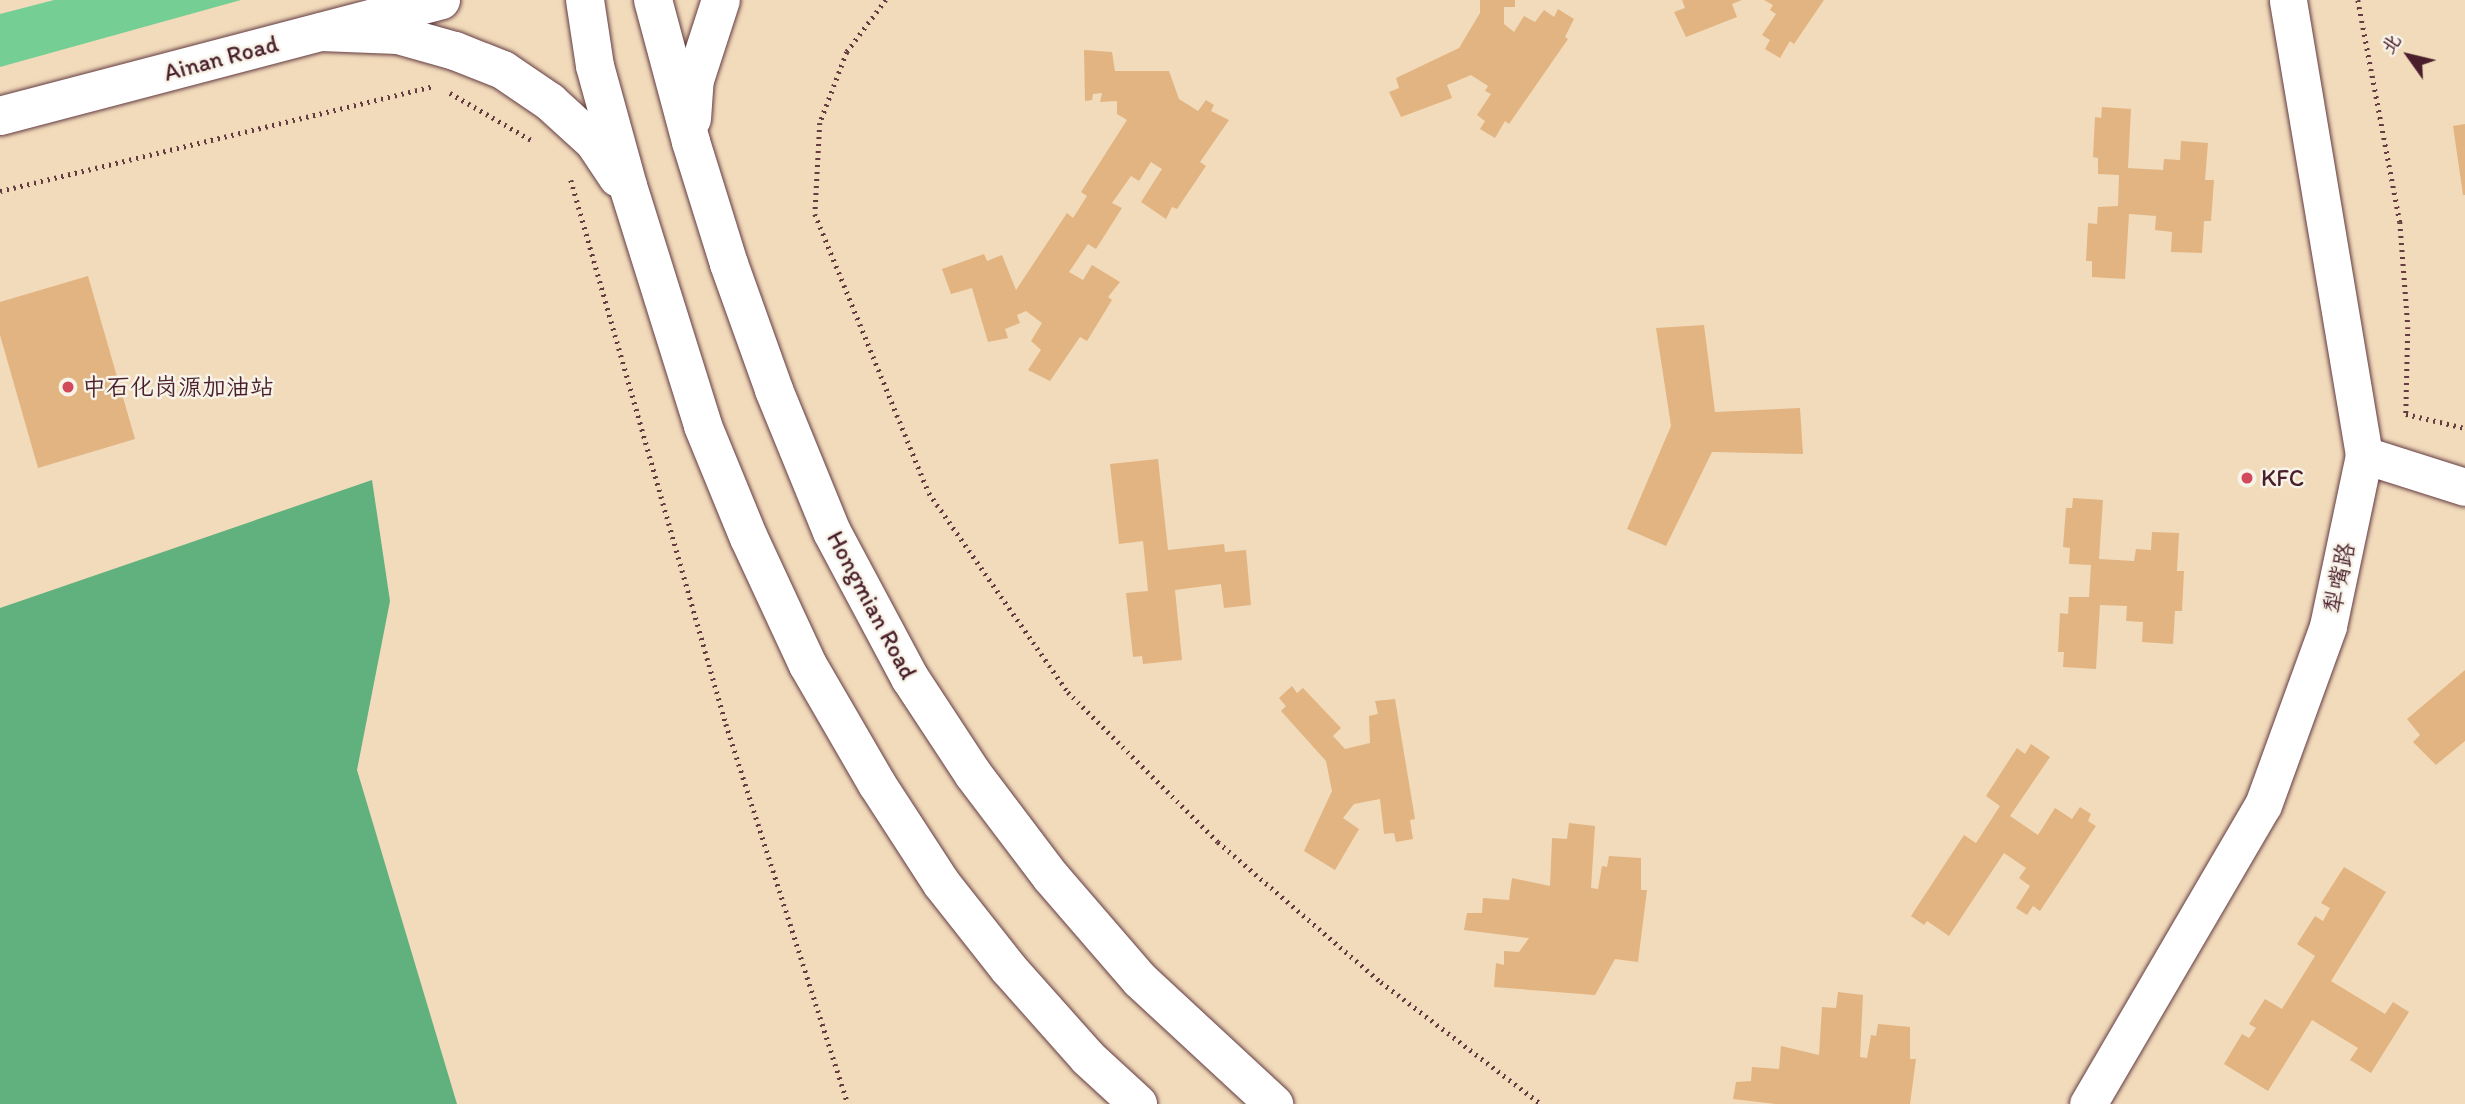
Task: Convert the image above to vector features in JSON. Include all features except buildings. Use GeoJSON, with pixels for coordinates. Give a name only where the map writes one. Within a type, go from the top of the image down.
{"type":"FeatureCollection","features":[{"type":"Feature","properties":{"kind":"main road","name":"Ainan Road"},"geometry":{"type":"LineString","coordinates":[[0,116],[441,0]]}},
{"type":"Feature","properties":{"kind":"main road"},"geometry":{"type":"LineString","coordinates":[[585,0],[595,66],[660,296],[704,426],[748,538],[808,665],[877,784],[942,884],[1009,969],[1088,1058],[1138,1104]]}},
{"type":"Feature","properties":{"kind":"main road","name":"Hongmian Road"},"geometry":{"type":"LineString","coordinates":[[653,0],[691,142],[729,264],[774,390],[832,532],[910,678],[973,774],[1051,877],[1140,980],[1274,1104]]}},
{"type":"Feature","properties":{"kind":"main road"},"geometry":{"type":"LineString","coordinates":[[691,142],[695,80],[721,0]]}},
{"type":"Feature","properties":{"kind":"main road"},"geometry":{"type":"LineString","coordinates":[[321,32],[398,35],[455,51],[503,70],[550,102],[594,142],[631,197]]}},
{"type":"Feature","properties":{"kind":"street","name":"犁嘴路"},"geometry":{"type":"LineString","coordinates":[[2088,1104],[2263,805],[2329,626],[2364,455],[2288,0]]}},
{"type":"Feature","properties":{"kind":"street"},"geometry":{"type":"LineString","coordinates":[[2364,455],[2465,487]]}},
{"type":"Feature","properties":{"kind":"path"},"geometry":{"type":"LineString","coordinates":[[886,0],[847,52],[820,123],[816,214],[929,493],[1068,692],[1219,842],[1381,982],[1541,1104]]}},
{"type":"Feature","properties":{"kind":"path"},"geometry":{"type":"LineString","coordinates":[[2358,0],[2400,222],[2408,327],[2406,414],[2465,428]]}},
{"type":"Feature","properties":{"kind":"path"},"geometry":{"type":"LineString","coordinates":[[0,191],[437,85]]}},
{"type":"Feature","properties":{"kind":"path"},"geometry":{"type":"LineString","coordinates":[[448,91],[544,148]]}},
{"type":"Feature","properties":{"kind":"path"},"geometry":{"type":"LineString","coordinates":[[569,174],[726,724],[848,1104]]}},
{"type":"Feature","properties":{"kind":"green space"},"geometry":{"type":"Polygon","coordinates":[[[54,0],[241,0],[0,67],[0,14],[54,0]]]}},
{"type":"Feature","properties":{"kind":"green space"},"geometry":{"type":"Polygon","coordinates":[[[372,480],[390,601],[357,770],[457,1104],[0,1104],[0,608],[372,480]]]}},
{"type":"Feature","properties":{"kind":"place","name":"中石化岗源加油站"},"geometry":{"type":"Point","coordinates":[68,387]}},
{"type":"Feature","properties":{"kind":"place","name":"KFC"},"geometry":{"type":"Point","coordinates":[2247,478]}}]}
